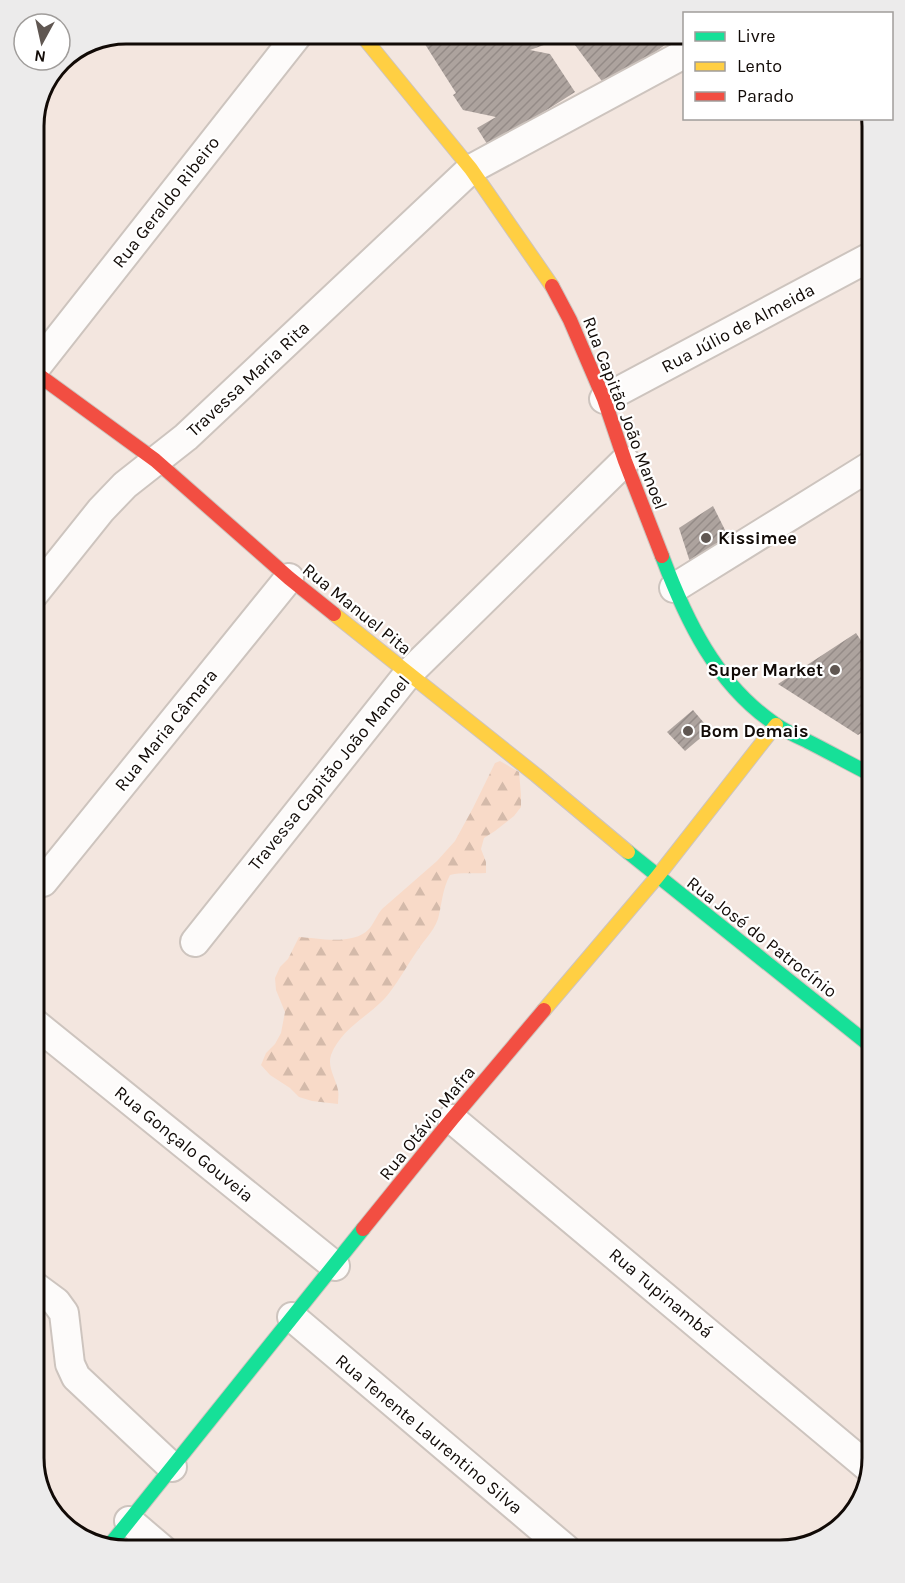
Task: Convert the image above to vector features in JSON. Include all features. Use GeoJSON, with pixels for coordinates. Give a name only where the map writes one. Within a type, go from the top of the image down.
{"type":"FeatureCollection","features":[{"type":"Feature","properties":{"kind":"street","name":"Rua Geraldo Ribeiro"},"geometry":{"type":"LineString","coordinates":[[44,357],[291,43]]}},
{"type":"Feature","properties":{"kind":"street","name":"Rua Capitão João Manoel"},"geometry":{"type":"LineString","coordinates":[[368,43],[471,169],[551,284],[570,320],[604,399],[674,588],[701,642],[723,677],[750,705],[776,725],[862,767]]}},
{"type":"Feature","properties":{"kind":"street","name":"Travessa Maria Rita"},"geometry":{"type":"LineString","coordinates":[[44,582],[124,484],[186,437],[471,169],[683,55]]}},
{"type":"Feature","properties":{"kind":"street","name":"Rua Júlio de Almeida"},"geometry":{"type":"LineString","coordinates":[[604,399],[862,261]]}},
{"type":"Feature","properties":{"kind":"street","name":"Rua Manuel Pita"},"geometry":{"type":"LineString","coordinates":[[44,379],[155,460],[289,578],[536,775],[657,877]]}},
{"type":"Feature","properties":{"kind":"street","name":"Travessa Capitão João Manoel"},"geometry":{"type":"LineString","coordinates":[[195,942],[408,674],[626,461]]}},
{"type":"Feature","properties":{"kind":"street"},"geometry":{"type":"LineString","coordinates":[[674,588],[862,471]]}},
{"type":"Feature","properties":{"kind":"street","name":"Rua Maria Câmara"},"geometry":{"type":"LineString","coordinates":[[43,881],[289,578]]}},
{"type":"Feature","properties":{"kind":"street","name":"Rua Otávio Mafra"},"geometry":{"type":"LineString","coordinates":[[115,1539],[452,1119],[657,877],[776,725]]}},
{"type":"Feature","properties":{"kind":"street","name":"Rua José do Patrocínio"},"geometry":{"type":"LineString","coordinates":[[657,877],[862,1039]]}},
{"type":"Feature","properties":{"kind":"street","name":"Rua Gonçalo Gouveia"},"geometry":{"type":"LineString","coordinates":[[43,1030],[335,1266]]}},
{"type":"Feature","properties":{"kind":"street","name":"Rua Tupinambá"},"geometry":{"type":"LineString","coordinates":[[452,1119],[862,1462]]}},
{"type":"Feature","properties":{"kind":"street"},"geometry":{"type":"LineString","coordinates":[[43,1292],[56,1302],[64,1313],[70,1364],[76,1377],[172,1467]]}},
{"type":"Feature","properties":{"kind":"street","name":"Rua Tenente Laurentino Silva"},"geometry":{"type":"LineString","coordinates":[[292,1317],[555,1540]]}},
{"type":"Feature","properties":{"kind":"street"},"geometry":{"type":"LineString","coordinates":[[129,1521],[150,1539]]}},
{"type":"Feature","properties":{"kind":"green space"},"geometry":{"type":"Polygon","coordinates":[[[500,761],[519,772],[521,807],[514,816],[484,838],[481,849],[486,862],[486,873],[450,875],[438,919],[430,933],[390,992],[350,1028],[336,1045],[330,1064],[338,1090],[338,1104],[299,1097],[270,1075],[261,1065],[266,1053],[281,1033],[285,1012],[276,990],[275,978],[280,967],[288,959],[299,937],[354,938],[369,929],[382,909],[437,861],[455,841],[495,763],[500,761]]]}},
{"type":"Feature","properties":{"kind":"building"},"geometry":{"type":"Polygon","coordinates":[[[424,43],[548,44],[530,50],[550,54],[575,92],[489,147],[477,128],[496,117],[463,110],[453,95],[456,93],[424,43]]]}},
{"type":"Feature","properties":{"kind":"building"},"geometry":{"type":"Polygon","coordinates":[[[574,44],[666,44],[607,88],[574,44]]]}},
{"type":"Feature","properties":{"kind":"building","name":"Kissimee"},"geometry":{"type":"Polygon","coordinates":[[[713,506],[734,548],[690,562],[679,528],[713,506]]]}},
{"type":"Feature","properties":{"kind":"building","name":"Super Market"},"geometry":{"type":"Polygon","coordinates":[[[856,633],[862,642],[862,732],[858,735],[778,684],[856,633]]]}},
{"type":"Feature","properties":{"kind":"building","name":"Bom Demais"},"geometry":{"type":"Polygon","coordinates":[[[693,710],[710,730],[685,751],[667,732],[693,710]]]}},
{"type":"Feature","properties":{"kind":"traffic: fast"},"geometry":{"type":"LineString","coordinates":[[662,556],[681,604],[705,649],[736,690],[754,708],[779,727],[862,770]]}},
{"type":"Feature","properties":{"kind":"traffic: fast"},"geometry":{"type":"LineString","coordinates":[[628,852],[862,1039]]}},
{"type":"Feature","properties":{"kind":"traffic: fast"},"geometry":{"type":"LineString","coordinates":[[115,1539],[363,1229]]}},
{"type":"Feature","properties":{"kind":"traffic: slow"},"geometry":{"type":"LineString","coordinates":[[368,43],[471,169],[552,286]]}},
{"type":"Feature","properties":{"kind":"traffic: slow"},"geometry":{"type":"LineString","coordinates":[[334,614],[536,775],[628,852]]}},
{"type":"Feature","properties":{"kind":"traffic: slow"},"geometry":{"type":"LineString","coordinates":[[544,1010],[657,877],[776,725]]}},
{"type":"Feature","properties":{"kind":"traffic: jam"},"geometry":{"type":"LineString","coordinates":[[552,286],[570,320],[604,399],[662,556]]}},
{"type":"Feature","properties":{"kind":"traffic: jam"},"geometry":{"type":"LineString","coordinates":[[44,379],[155,460],[289,578],[334,614]]}},
{"type":"Feature","properties":{"kind":"traffic: jam"},"geometry":{"type":"LineString","coordinates":[[363,1229],[544,1010]]}},
{"type":"Feature","properties":{"kind":"place","name":"Kissimee"},"geometry":{"type":"Point","coordinates":[706,538]}},
{"type":"Feature","properties":{"kind":"place","name":"Super Market"},"geometry":{"type":"Point","coordinates":[835,670]}},
{"type":"Feature","properties":{"kind":"place","name":"Bom Demais"},"geometry":{"type":"Point","coordinates":[688,731]}}]}
